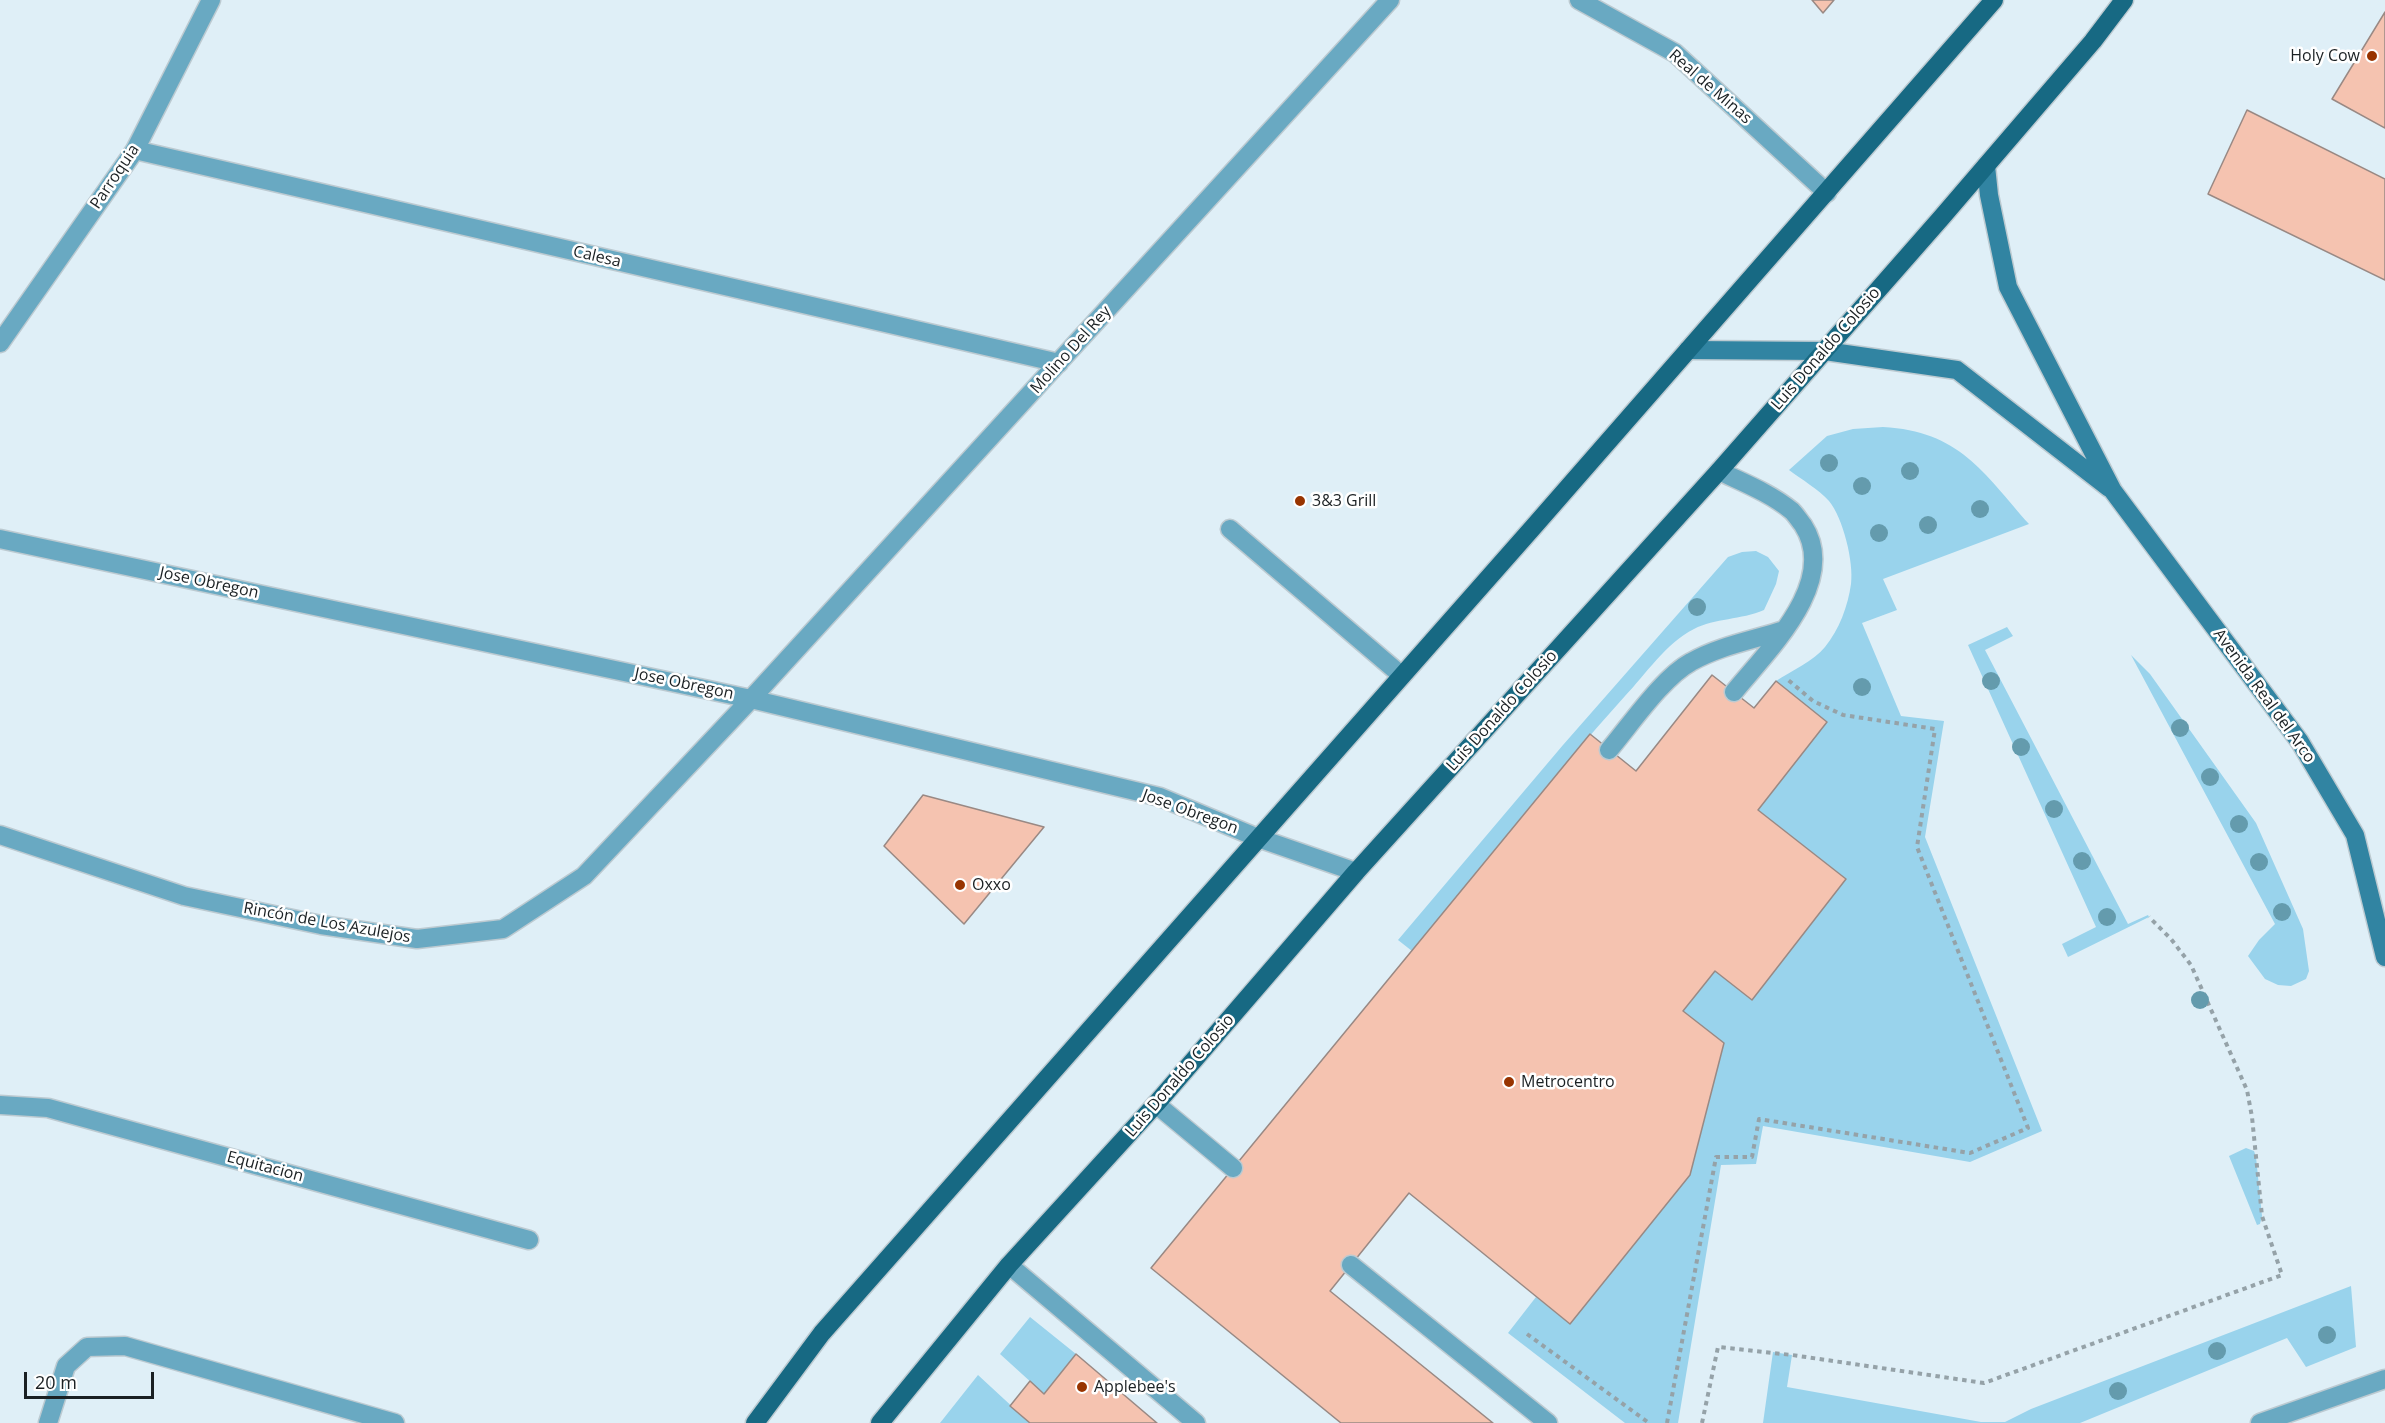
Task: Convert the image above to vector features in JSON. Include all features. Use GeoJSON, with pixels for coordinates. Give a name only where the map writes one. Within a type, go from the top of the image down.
{"type":"FeatureCollection","features":[{"type":"Feature","properties":{"kind":"main road"},"geometry":{"type":"LineString","coordinates":[[755,1423],[822,1333],[1827,193],[1994,0]]}},
{"type":"Feature","properties":{"kind":"main road","name":"Luis Donaldo Colosio"},"geometry":{"type":"LineString","coordinates":[[880,1423],[1009,1265],[1156,1104],[1356,872],[1825,351],[2093,41],[2124,0]]}},
{"type":"Feature","properties":{"kind":"street","name":"Parroquia"},"geometry":{"type":"LineString","coordinates":[[0,343],[135,150],[211,0]]}},
{"type":"Feature","properties":{"kind":"street","name":"Molino Del Rey"},"geometry":{"type":"LineString","coordinates":[[751,699],[1390,0]]}},
{"type":"Feature","properties":{"kind":"street","name":"Real de Minas"},"geometry":{"type":"LineString","coordinates":[[1579,0],[1675,53],[1827,193]]}},
{"type":"Feature","properties":{"kind":"street","name":"Calesa"},"geometry":{"type":"LineString","coordinates":[[135,150],[1059,363]]}},
{"type":"Feature","properties":{"kind":"street","name":"Avenida Real del Arco"},"geometry":{"type":"LineString","coordinates":[[1986,166],[1989,195],[2008,287],[2113,491],[2300,742],[2355,835],[2385,957]]}},
{"type":"Feature","properties":{"kind":"street","name":"Avenida Real del Arco"},"geometry":{"type":"LineString","coordinates":[[1688,350],[1825,351],[1957,370],[2113,491]]}},
{"type":"Feature","properties":{"kind":"street"},"geometry":{"type":"LineString","coordinates":[[1719,471],[1768,493],[1794,512],[1810,537],[1814,564],[1807,594],[1784,630],[1734,692]]}},
{"type":"Feature","properties":{"kind":"street"},"geometry":{"type":"LineString","coordinates":[[1230,529],[1401,675]]}},
{"type":"Feature","properties":{"kind":"street","name":"Jose Obregon"},"geometry":{"type":"LineString","coordinates":[[0,538],[751,699],[1160,797],[1258,838],[1356,872]]}},
{"type":"Feature","properties":{"kind":"street"},"geometry":{"type":"LineString","coordinates":[[1610,750],[1668,680],[1690,662],[1716,651],[1784,630]]}},
{"type":"Feature","properties":{"kind":"street","name":"Rincón de Los Azulejos"},"geometry":{"type":"LineString","coordinates":[[0,835],[184,896],[321,925],[417,939],[503,929],[584,876],[751,699]]}},
{"type":"Feature","properties":{"kind":"street"},"geometry":{"type":"LineString","coordinates":[[1156,1104],[1233,1168]]}},
{"type":"Feature","properties":{"kind":"street","name":"Equitacion"},"geometry":{"type":"LineString","coordinates":[[0,1105],[48,1108],[529,1240]]}},
{"type":"Feature","properties":{"kind":"street"},"geometry":{"type":"LineString","coordinates":[[1009,1265],[1196,1423]]}},
{"type":"Feature","properties":{"kind":"street"},"geometry":{"type":"LineString","coordinates":[[1351,1265],[1548,1423]]}},
{"type":"Feature","properties":{"kind":"street"},"geometry":{"type":"LineString","coordinates":[[48,1423],[66,1366],[87,1347],[125,1346],[395,1423]]}},
{"type":"Feature","properties":{"kind":"street"},"geometry":{"type":"LineString","coordinates":[[2260,1423],[2385,1379]]}},
{"type":"Feature","properties":{"kind":"path"},"geometry":{"type":"LineString","coordinates":[[1667,1423],[1716,1156],[1752,1157],[1759,1119],[1970,1153],[2028,1128],[1917,847],[1935,729],[1844,715],[1813,701],[1783,676]]}},
{"type":"Feature","properties":{"kind":"path"},"geometry":{"type":"LineString","coordinates":[[1702,1423],[1718,1347],[1792,1355],[1984,1383],[2282,1275],[2262,1216],[2247,1090],[2191,965],[2171,939],[2149,917]]}},
{"type":"Feature","properties":{"kind":"path"},"geometry":{"type":"LineString","coordinates":[[1527,1334],[1648,1423]]}},
{"type":"Feature","properties":{"kind":"shaded area"},"geometry":{"type":"Polygon","coordinates":[[[1883,427],[1909,430],[1950,446],[1983,472],[2029,524],[1883,579],[1897,610],[1862,623],[1901,716],[1944,721],[1925,837],[2042,1131],[1970,1162],[1763,1126],[1756,1164],[1721,1165],[1678,1423],[1625,1423],[1508,1333],[1536,1297],[1570,1324],[1690,1175],[1724,1043],[1683,1011],[1715,971],[1752,1000],[1846,879],[1758,810],[1827,722],[1776,681],[1809,661],[1825,647],[1842,617],[1851,584],[1849,553],[1839,518],[1829,501],[1820,492],[1789,470],[1827,436],[1853,429],[1883,427]]]}},
{"type":"Feature","properties":{"kind":"shaded area"},"geometry":{"type":"Polygon","coordinates":[[[1756,551],[1768,557],[1779,571],[1776,584],[1764,610],[1702,625],[1674,642],[1570,758],[1412,951],[1398,940],[1563,745],[1728,557],[1742,552],[1756,551]]]}},
{"type":"Feature","properties":{"kind":"shaded area"},"geometry":{"type":"Polygon","coordinates":[[[2007,627],[2013,636],[1985,650],[2128,924],[2148,915],[2149,917],[2068,957],[2062,944],[2096,927],[1968,645],[2007,627]]]}},
{"type":"Feature","properties":{"kind":"shaded area"},"geometry":{"type":"Polygon","coordinates":[[[2131,655],[2150,674],[2256,823],[2303,929],[2309,971],[2306,979],[2291,986],[2278,985],[2265,979],[2248,956],[2259,940],[2275,924],[2131,655]]]}},
{"type":"Feature","properties":{"kind":"shaded area"},"geometry":{"type":"Polygon","coordinates":[[[2246,1148],[2254,1151],[2256,1157],[2262,1216],[2260,1224],[2257,1225],[2229,1156],[2246,1148]]]}},
{"type":"Feature","properties":{"kind":"shaded area"},"geometry":{"type":"Polygon","coordinates":[[[2351,1286],[2356,1347],[2306,1367],[2287,1338],[2080,1423],[1763,1423],[1773,1352],[1792,1355],[1787,1387],[1981,1422],[2005,1422],[2031,1409],[2351,1286]]]}},
{"type":"Feature","properties":{"kind":"shaded area"},"geometry":{"type":"Polygon","coordinates":[[[1030,1317],[1076,1354],[1044,1394],[1000,1354],[1030,1317]]]}},
{"type":"Feature","properties":{"kind":"shaded area"},"geometry":{"type":"Polygon","coordinates":[[[978,1375],[1030,1423],[940,1423],[978,1375]]]}},
{"type":"Feature","properties":{"kind":"building"},"geometry":{"type":"Polygon","coordinates":[[[1812,0],[1834,0],[1823,13],[1812,0]]]}},
{"type":"Feature","properties":{"kind":"building","name":"Holy Cow"},"geometry":{"type":"Polygon","coordinates":[[[2385,12],[2385,128],[2332,99],[2385,12]]]}},
{"type":"Feature","properties":{"kind":"building"},"geometry":{"type":"Polygon","coordinates":[[[2247,110],[2385,179],[2385,280],[2208,194],[2247,110]]]}},
{"type":"Feature","properties":{"kind":"building","name":"Metrocentro"},"geometry":{"type":"Polygon","coordinates":[[[1712,675],[1754,708],[1776,681],[1827,722],[1758,810],[1846,879],[1752,1000],[1715,971],[1683,1011],[1724,1043],[1690,1175],[1570,1324],[1409,1193],[1330,1291],[1493,1423],[1341,1423],[1151,1268],[1590,734],[1636,771],[1712,675]]]}},
{"type":"Feature","properties":{"kind":"building","name":"Oxxo"},"geometry":{"type":"Polygon","coordinates":[[[923,795],[1044,827],[964,924],[884,846],[923,795]]]}},
{"type":"Feature","properties":{"kind":"building","name":"Applebee's"},"geometry":{"type":"Polygon","coordinates":[[[1076,1354],[1157,1423],[1030,1423],[1010,1406],[1030,1381],[1044,1394],[1076,1354]]]}},
{"type":"Feature","properties":{"kind":"place","name":"Holy Cow"},"geometry":{"type":"Point","coordinates":[2372,56]}},
{"type":"Feature","properties":{"kind":"place","name":"3&3 Grill"},"geometry":{"type":"Point","coordinates":[1300,501]}},
{"type":"Feature","properties":{"kind":"place","name":"Oxxo"},"geometry":{"type":"Point","coordinates":[960,885]}},
{"type":"Feature","properties":{"kind":"place","name":"Metrocentro"},"geometry":{"type":"Point","coordinates":[1509,1082]}},
{"type":"Feature","properties":{"kind":"place","name":"Applebee's"},"geometry":{"type":"Point","coordinates":[1082,1387]}}]}
